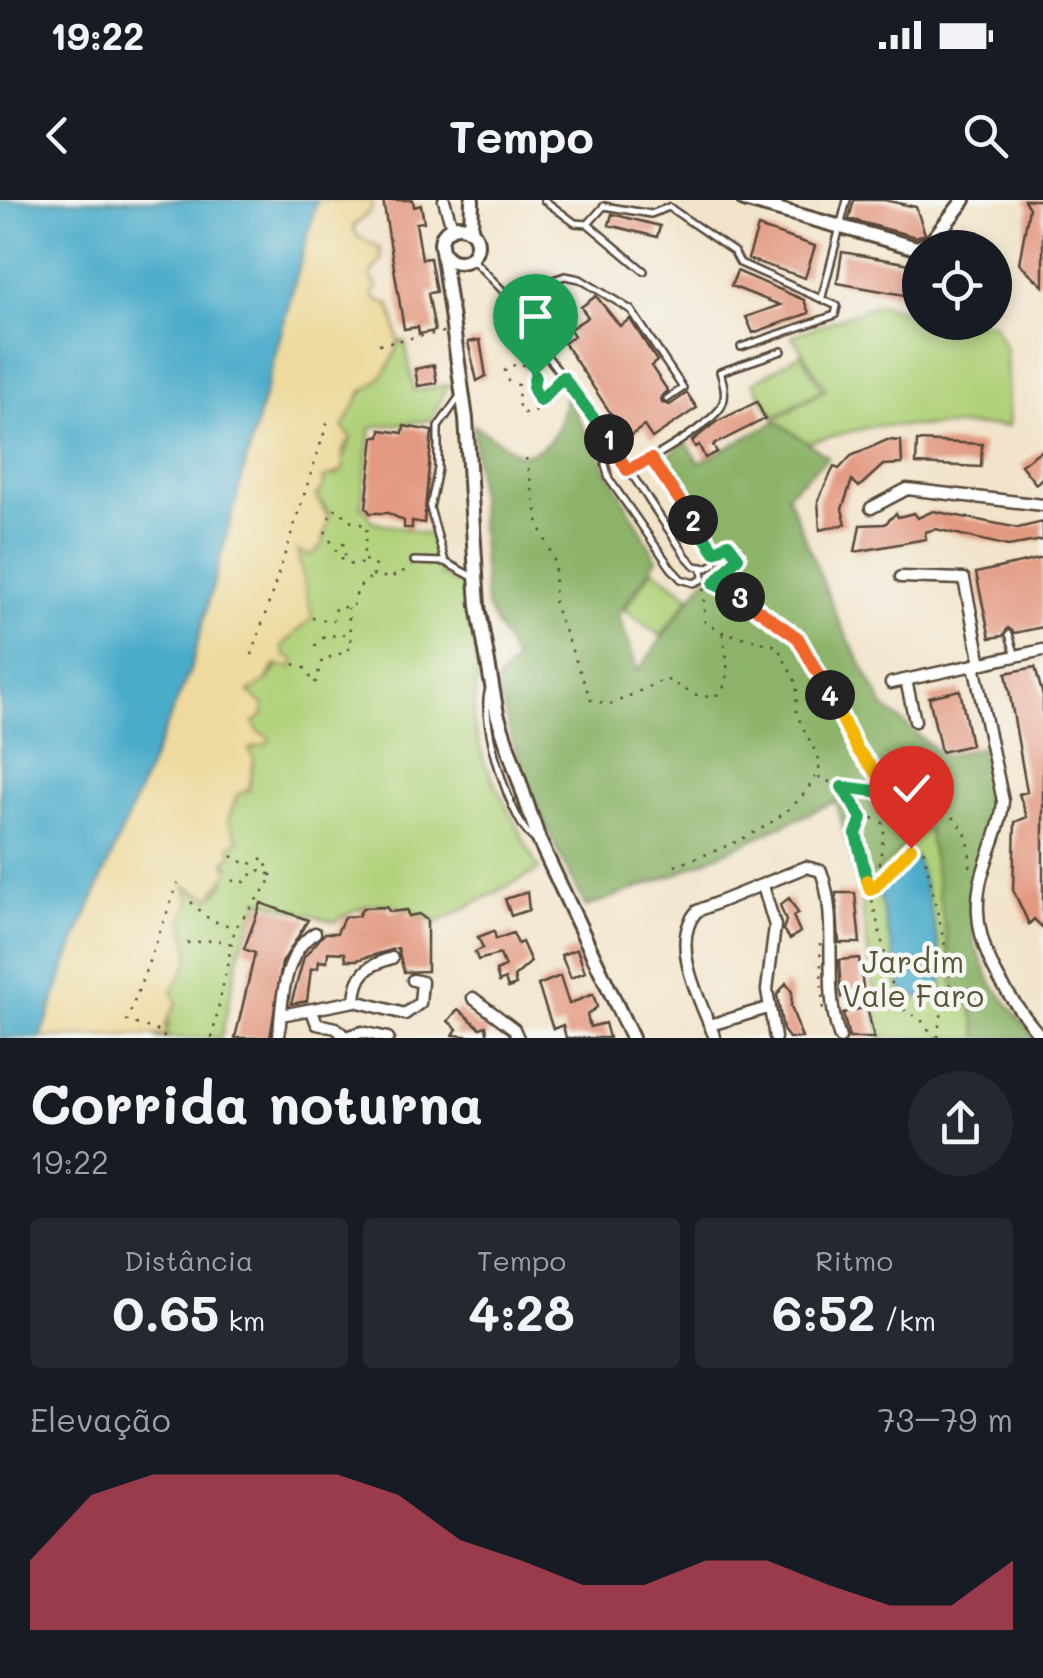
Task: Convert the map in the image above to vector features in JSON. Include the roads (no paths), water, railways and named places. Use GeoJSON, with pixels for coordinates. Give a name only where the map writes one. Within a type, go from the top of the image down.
{"type":"FeatureCollection","features":[{"type":"Feature","properties":{"kind":"street"},"geometry":{"type":"LineString","coordinates":[[444,200],[462,228],[476,241],[470,257],[454,261],[444,278]]}},
{"type":"Feature","properties":{"kind":"street"},"geometry":{"type":"LineString","coordinates":[[744,200],[917,248],[931,242],[958,201]]}},
{"type":"Feature","properties":{"kind":"street"},"geometry":{"type":"LineString","coordinates":[[471,206],[462,228],[442,240],[442,250],[450,331],[462,394],[475,578],[490,688],[514,774],[539,840],[632,1038]]}},
{"type":"Feature","properties":{"kind":"street"},"geometry":{"type":"LineString","coordinates":[[442,250],[454,261]]}},
{"type":"Feature","properties":{"kind":"street"},"geometry":{"type":"LineString","coordinates":[[871,508],[907,490],[1043,505]]}},
{"type":"Feature","properties":{"kind":"street"},"geometry":{"type":"LineString","coordinates":[[901,578],[964,578],[971,593],[978,665],[1003,801],[1002,819],[980,884],[982,942],[1011,1001],[1042,1038]]}},
{"type":"Feature","properties":{"kind":"street"},"geometry":{"type":"LineString","coordinates":[[891,684],[1043,650]]}},
{"type":"Feature","properties":{"kind":"street"},"geometry":{"type":"LineString","coordinates":[[906,680],[915,721]]}},
{"type":"Feature","properties":{"kind":"street"},"geometry":{"type":"LineString","coordinates":[[716,1038],[683,946],[686,923],[698,911],[806,867],[821,871],[827,889],[831,988],[840,1038]]}},
{"type":"Feature","properties":{"kind":"street"},"geometry":{"type":"LineString","coordinates":[[763,886],[776,926],[768,1008],[775,1038]]}},
{"type":"Feature","properties":{"kind":"street"},"geometry":{"type":"LineString","coordinates":[[279,1038],[286,978],[300,950],[315,933]]}},
{"type":"Feature","properties":{"kind":"street"},"geometry":{"type":"LineString","coordinates":[[354,1001],[356,982],[364,971],[392,958]]}},
{"type":"Feature","properties":{"kind":"street"},"geometry":{"type":"LineString","coordinates":[[281,1015],[354,1001],[406,1014],[420,1003],[422,982],[413,980]]}},
{"type":"Feature","properties":{"kind":"street"},"geometry":{"type":"LineString","coordinates":[[473,998],[514,1028],[518,1038]]}},
{"type":"Feature","properties":{"kind":"street"},"geometry":{"type":"LineString","coordinates":[[710,1025],[768,1008]]}},
{"type":"Feature","properties":{"kind":"street"},"geometry":{"type":"LineString","coordinates":[[312,1011],[317,1024],[336,1028],[342,1036],[362,1032],[388,1038]]}},
{"type":"Feature","properties":{"kind":"lane"},"geometry":{"type":"LineString","coordinates":[[544,200],[575,223],[588,224],[644,271]]}},
{"type":"Feature","properties":{"kind":"lane"},"geometry":{"type":"LineString","coordinates":[[822,297],[847,200]]}},
{"type":"Feature","properties":{"kind":"lane"},"geometry":{"type":"LineString","coordinates":[[588,224],[604,203],[651,214],[672,203],[734,252],[740,262],[838,306],[836,314],[741,347]]}},
{"type":"Feature","properties":{"kind":"lane"},"geometry":{"type":"LineString","coordinates":[[470,257],[513,301],[524,325],[612,446],[686,556],[702,568],[703,579],[694,583],[680,579],[609,480],[605,464],[612,446]]}},
{"type":"Feature","properties":{"kind":"lane"},"geometry":{"type":"LineString","coordinates":[[513,301],[566,276],[580,279],[631,310],[682,388],[667,399]]}},
{"type":"Feature","properties":{"kind":"lane"},"geometry":{"type":"LineString","coordinates":[[627,470],[651,459],[720,409],[724,394],[720,372],[782,351]]}},
{"type":"Feature","properties":{"kind":"lane"},"geometry":{"type":"LineString","coordinates":[[445,562],[430,508],[438,469],[438,427],[462,394]]}},
{"type":"Feature","properties":{"kind":"lane"},"geometry":{"type":"LineString","coordinates":[[651,459],[715,552],[715,562],[702,568]]}},
{"type":"Feature","properties":{"kind":"lane"},"geometry":{"type":"LineString","coordinates":[[414,561],[445,562],[475,578]]}},
{"type":"Feature","properties":{"kind":"lane"},"geometry":{"type":"LineString","coordinates":[[977,643],[984,632]]}},
{"type":"Feature","properties":{"kind":"lane"},"geometry":{"type":"LineString","coordinates":[[1009,634],[1017,656]]}},
{"type":"Feature","properties":{"kind":"water"},"geometry":{"type":"Polygon","coordinates":[[[0,200],[317,200],[190,670],[72,949],[41,1038],[0,1038],[0,200]]]}},
{"type":"Feature","properties":{"kind":"water"},"geometry":{"type":"Polygon","coordinates":[[[916,857],[940,952],[939,999],[920,998],[902,991],[879,894],[906,858],[916,857]]]}},
{"type":"Feature","properties":{"kind":"park label","name":"Jardim Vale Faro"},"geometry":{"type":"Point","coordinates":[913,978]}}]}
